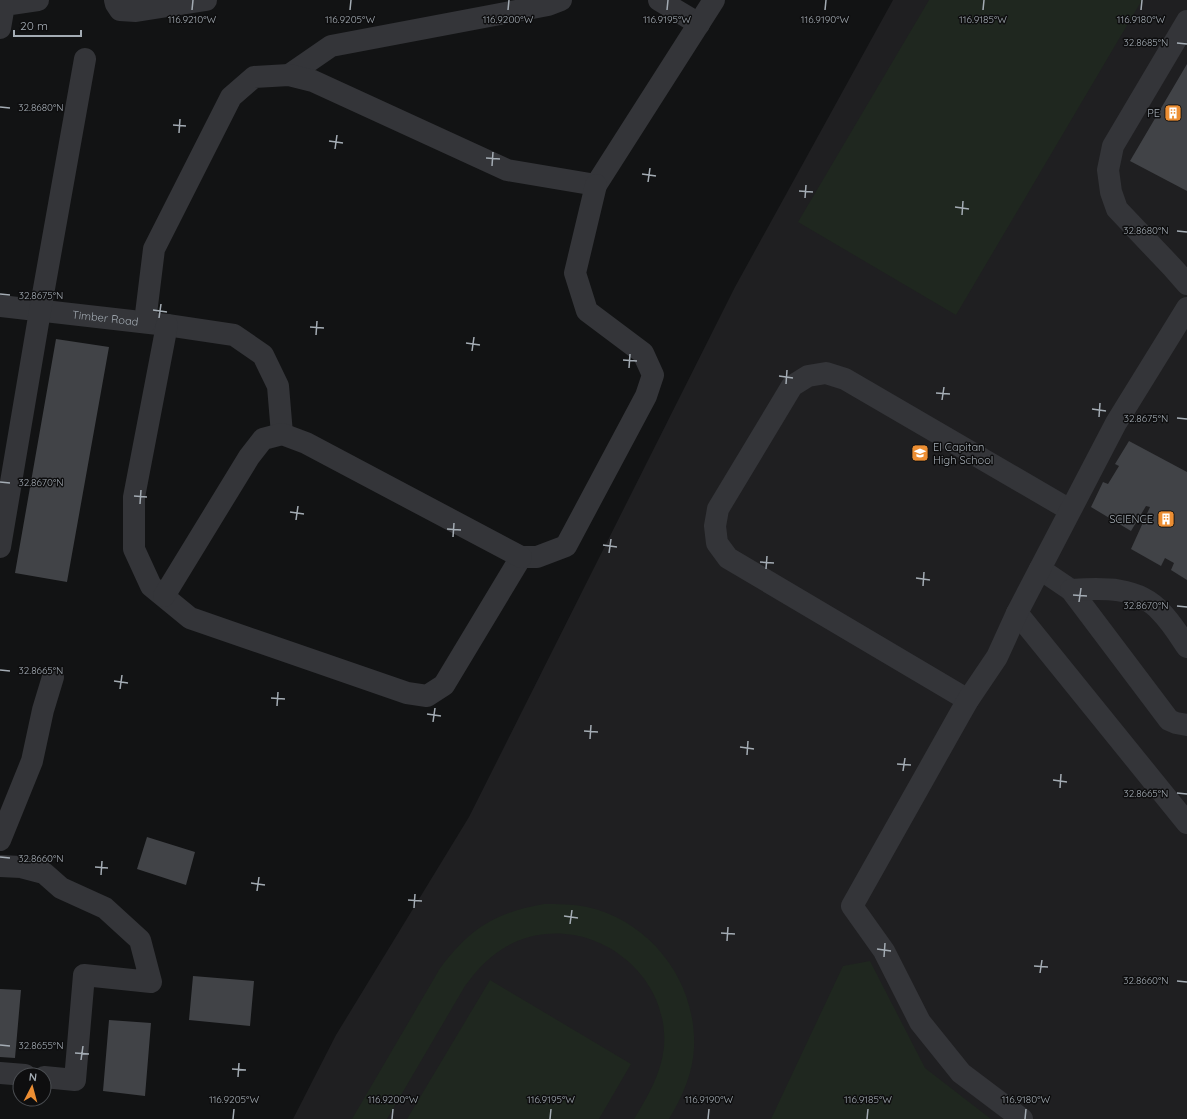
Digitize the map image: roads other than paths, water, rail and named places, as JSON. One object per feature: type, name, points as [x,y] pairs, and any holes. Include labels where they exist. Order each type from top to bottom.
[{"type":"street","points":[[0,28],[4,5],[38,0]]},
{"type":"street","points":[[115,0],[120,10],[136,11],[206,0]]},
{"type":"street","points":[[289,75],[331,46],[548,5],[561,0]]},
{"type":"street","points":[[659,0],[699,24]]},
{"type":"street","points":[[164,596],[249,457],[263,439],[282,434],[306,443],[521,557],[537,558],[566,546],[646,396],[653,375],[643,353],[587,311],[575,273],[596,185],[714,0]]},
{"type":"street","points":[[1187,21],[1113,146],[1108,170],[1111,192],[1117,209],[1174,268],[1187,284]]},
{"type":"street","points":[[0,547],[85,59]]},
{"type":"street","points":[[145,322],[154,249],[231,97],[254,77],[289,75],[313,81],[507,170],[596,185]]},
{"type":"street","name":"Timber Road","points":[[0,306],[145,322],[234,335],[263,355],[278,386],[282,434]]},
{"type":"street","points":[[1022,1119],[961,1073],[920,1022],[884,951],[852,906],[968,700],[997,657],[1017,613],[1116,423],[1187,308]]},
{"type":"street","points":[[166,325],[134,497],[134,549],[151,586],[190,618],[407,693],[427,696],[444,685],[521,557]]},
{"type":"street","points":[[968,700],[728,558],[718,543],[715,526],[718,509],[792,386],[808,376],[826,373],[846,380],[1070,510]]},
{"type":"street","points":[[1040,569],[1071,590],[1169,720],[1176,723],[1187,724]]},
{"type":"street","points":[[1071,590],[1116,590],[1125,591],[1140,597],[1160,611],[1187,647]]},
{"type":"street","points":[[1017,613],[1187,823]]},
{"type":"street","points":[[0,840],[32,761],[43,710],[53,677]]},
{"type":"street","points":[[0,866],[21,867],[44,872],[61,888],[104,908],[140,940],[151,982],[84,975],[75,1080],[52,1078]]},
{"type":"street","points":[[0,1073],[12,1074]]},
{"type":"place","name":"PE","points":[[1173,113]]},
{"type":"place","name":"El Capitan High School","points":[[920,453]]},
{"type":"place","name":"SCIENCE","points":[[1166,519]]}]
